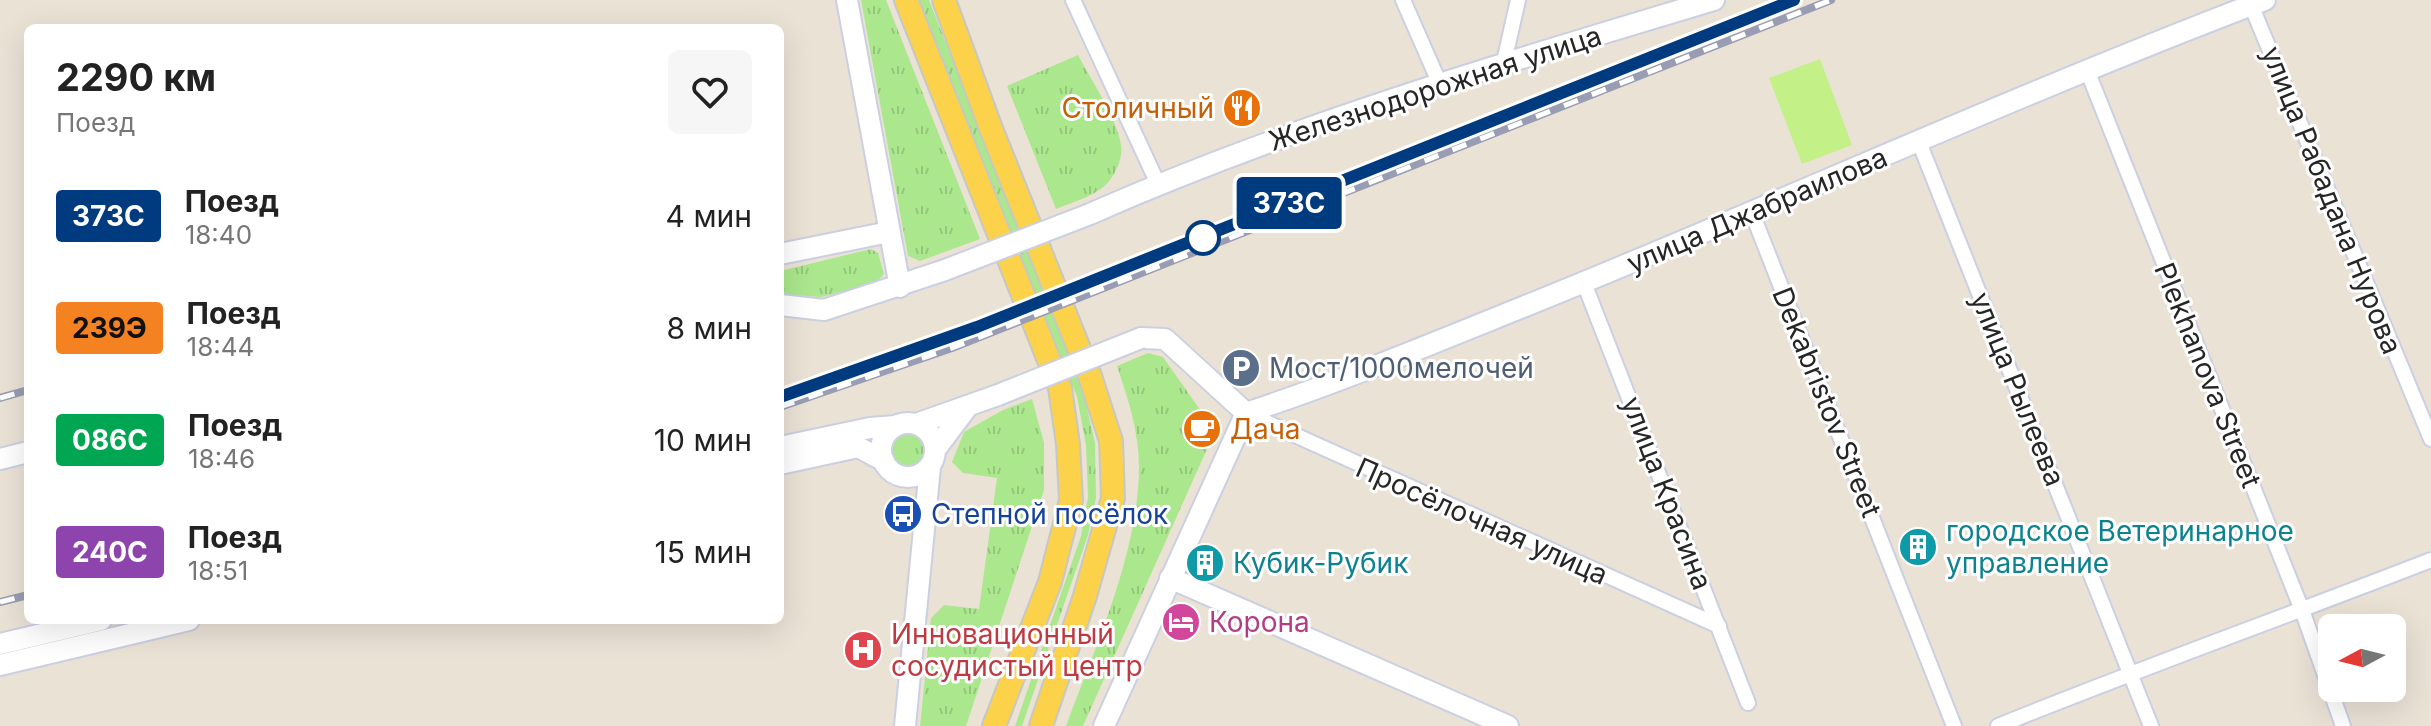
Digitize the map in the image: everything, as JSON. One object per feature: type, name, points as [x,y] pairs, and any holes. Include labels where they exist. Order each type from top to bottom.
[{"type":"main road","points":[[847,0],[900,287]]},
{"type":"main road","points":[[906,0],[1060,388],[1068,444],[1071,500],[1050,582],[994,726]]},
{"type":"main road","points":[[944,0],[990,126],[1090,376],[1111,441],[1113,498],[1085,596],[1041,726]]},
{"type":"main road","name":"Железнодорожная улица","points":[[784,305],[824,310],[900,287],[1090,214],[1158,184],[1439,82],[1714,0]]},
{"type":"main road","name":"улица Джабраилова","points":[[1246,413],[1318,390],[1584,283],[2087,70],[2258,3]]},
{"type":"main road","points":[[784,253],[889,232]]},
{"type":"main road","points":[[884,461],[882,445],[889,431],[998,395],[1141,338],[1165,339],[1246,413],[1104,726]]},
{"type":"main road","points":[[784,463],[858,447],[884,461],[896,474],[906,477],[923,473],[968,406]]},
{"type":"main road","points":[[784,446],[870,428],[906,425],[927,431],[933,440],[905,726]]},
{"type":"main road","points":[[0,446],[24,440]]},
{"type":"main road","points":[[0,459],[24,453]]},
{"type":"main road","points":[[906,477],[918,498],[924,528]]},
{"type":"main road","points":[[1170,578],[1508,726]]},
{"type":"main road","points":[[0,644],[84,624]]},
{"type":"main road","points":[[0,665],[172,624]]},
{"type":"street","points":[[1073,0],[1158,184]]},
{"type":"street","points":[[1403,0],[1439,82]]},
{"type":"street","points":[[1504,62],[1518,0]]},
{"type":"street","name":"улица Рабадана Нурова","points":[[2258,3],[2431,439]]},
{"type":"street","name":"Plekhanova Street","points":[[2087,70],[2302,610],[2343,726]]},
{"type":"street","name":"улица Рылеева","points":[[1919,142],[2151,726]]},
{"type":"street","name":"Dekabristov Street","points":[[1752,213],[1954,726]]},
{"type":"street","name":"улица Красина","points":[[1584,283],[1748,703]]},
{"type":"street","name":"Просёлочная улица","points":[[1246,413],[1719,626]]},
{"type":"street","points":[[1998,726],[2131,672],[2431,560]]},
{"type":"green space","points":[[861,0],[886,0],[980,239],[920,261],[908,256]]},
{"type":"green space","points":[[919,0],[929,0],[1084,396],[1095,443],[1096,498],[1088,535],[1022,726],[1015,726],[1081,536],[1088,497],[1086,445],[1077,397]]},
{"type":"green space","points":[[1078,55],[1115,124],[1121,154],[1115,172],[1105,185],[1085,198],[1056,209],[1007,86]]},
{"type":"green space","points":[[1820,59],[1852,145],[1802,164],[1769,78]]},
{"type":"green space","points":[[871,249],[878,253],[884,274],[876,283],[821,297],[784,294],[784,270]]},
{"type":"green space","points":[[1148,353],[1163,357],[1208,421],[1211,440],[1083,726],[1066,726],[1124,565],[1137,499],[1137,441],[1117,366]]},
{"type":"green space","points":[[1032,399],[1044,443],[1044,490],[966,726],[920,726],[931,618],[944,605],[979,609],[997,478],[963,473],[952,462],[964,432],[1003,410]]},
{"type":"green space","points":[[908,434],[919,439],[924,450],[919,461],[908,466],[897,461],[892,450],[897,439]]},
{"type":"railway","points":[[1419,150],[1795,0]]},
{"type":"railway","points":[[784,406],[952,348],[1831,0]]},
{"type":"railway","points":[[0,398],[24,391]]},
{"type":"railway","points":[[0,602],[24,596]]},
{"type":"train","name":"373C","points":[[784,396],[948,339],[1794,0]]},
{"type":"place","name":"Столичный","points":[[1242,108]]},
{"type":"place","name":"Мост/1000мелочей","points":[[1241,368]]},
{"type":"place","name":"Дача","points":[[1202,429]]},
{"type":"place","name":"Степной посёлок","points":[[903,514]]},
{"type":"place","name":"городское Ветеринарное управление","points":[[1918,547]]},
{"type":"place","name":"Кубик-Рубик","points":[[1205,563]]},
{"type":"place","name":"Корона","points":[[1181,622]]},
{"type":"place","name":"Инновационный сосудистый центр","points":[[863,650]]}]
